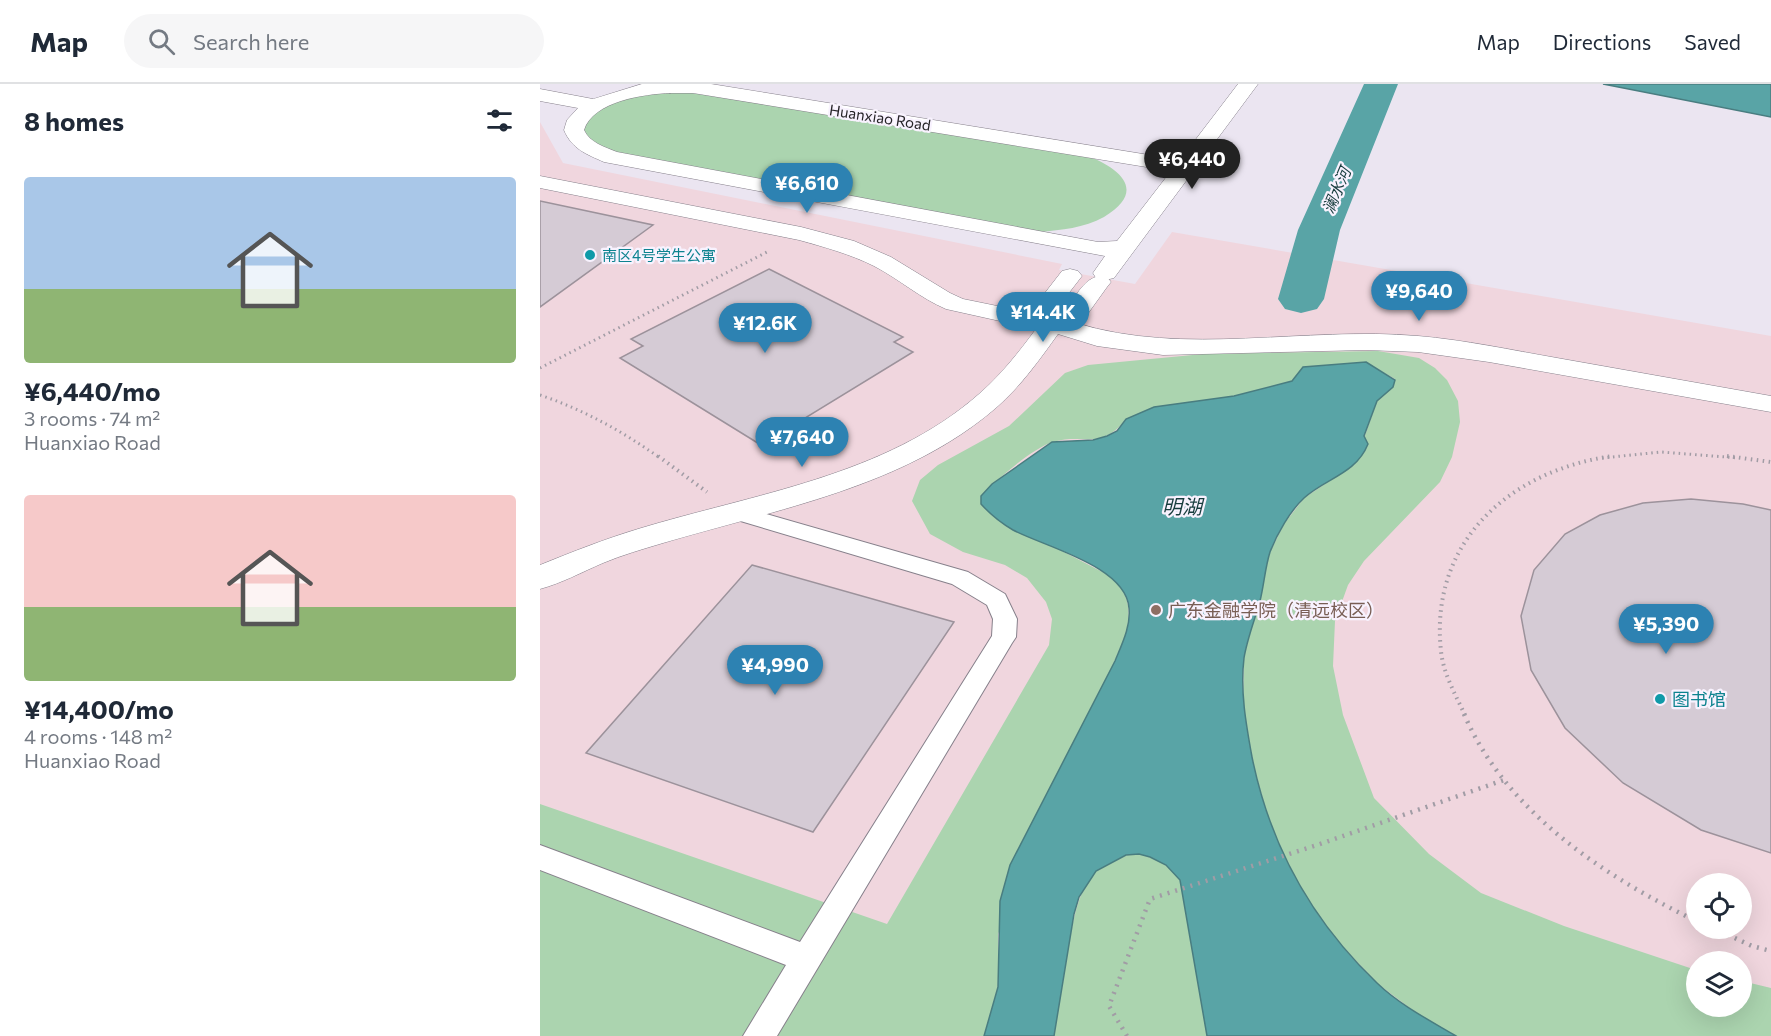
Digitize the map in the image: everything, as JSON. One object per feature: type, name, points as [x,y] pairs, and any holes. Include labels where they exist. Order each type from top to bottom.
[{"type":"street","points":[[540,578],[642,538],[804,492],[855,474],[893,459],[954,427],[1001,389],[1053,324],[1075,314],[1122,248],[1225,84]]},
{"type":"street","points":[[1053,324],[1046,307],[1073,272],[1094,256],[1248,84]]},
{"type":"street","name":"Huanxiao Road","points":[[540,107],[586,110],[641,90],[693,87],[1176,165]]},
{"type":"street","name":"Huanxiao Road","points":[[540,95],[586,110]]},
{"type":"street","points":[[586,110],[570,126],[570,138],[582,147],[606,155],[1098,249],[1122,248]]},
{"type":"street","points":[[540,182],[801,234],[863,252],[955,304],[1053,324],[1097,338],[1162,347],[1366,342],[1418,344],[1489,354],[1771,404]]},
{"type":"street","points":[[735,512],[960,578],[997,600],[1005,619],[1004,638],[759,1036]]},
{"type":"street","points":[[540,857],[805,958]]},
{"type":"path","points":[[540,368],[801,234]]},
{"type":"path","points":[[540,395],[593,415],[636,440],[735,512]]},
{"type":"path","points":[[1686,916],[1653,901],[1569,844],[1504,780],[1462,715],[1441,652],[1440,597],[1457,549],[1488,510],[1531,481],[1584,462],[1644,452],[1711,453],[1771,462]]},
{"type":"path","points":[[1126,1036],[1109,1006],[1150,899],[1317,845],[1504,780]]},
{"type":"path","points":[[1737,939],[1771,951]]},
{"type":"shaded area","name":"广东金融学院（清远校区）","points":[[540,122],[563,163],[1062,264],[1059,270],[1135,284],[1172,232],[1771,336],[1771,1036],[540,1036]]},
{"type":"green space","points":[[673,90],[1085,155],[1108,166],[1124,180],[1125,198],[1104,217],[1089,224],[1040,232],[605,154],[577,127],[596,110],[608,104]]},
{"type":"green space","points":[[1378,351],[1419,358],[1435,368],[1447,380],[1458,401],[1460,422],[1452,457],[1440,482],[1364,561],[1348,585],[1335,621],[1333,666],[1343,715],[1374,798],[1429,854],[1481,893],[1564,926],[1686,967],[1686,1017],[1752,1017],[1752,983],[1771,988],[1771,1036],[1456,1036],[1419,1015],[1378,984],[1342,946],[1311,906],[1289,869],[1270,825],[1255,771],[1243,710],[1244,657],[1270,552],[1284,524],[1304,498],[1355,464],[1377,401],[1393,387],[1395,379],[1365,362],[1303,367],[1292,381],[1126,419],[1117,429],[1100,438],[1053,442],[1026,457],[981,496],[981,504],[991,514],[1112,577],[1125,596],[1128,615],[1127,632],[998,934],[998,987],[984,1036],[540,1036],[540,804],[887,924],[1049,645],[1052,619],[1046,602],[1027,578],[1005,565],[963,552],[930,534],[912,501],[920,480],[938,465],[1009,426],[1065,373],[1088,365],[1203,354]]},
{"type":"green space","points":[[1139,854],[1162,863],[1180,880],[1207,1036],[1054,1036],[1073,922],[1084,889],[1092,875],[1104,864],[1119,857]]},
{"type":"water","points":[[1603,84],[1771,84],[1771,117]]},
{"type":"water","name":"明湖","points":[[1366,362],[1395,380],[1393,387],[1377,401],[1364,436],[1368,444],[1363,454],[1348,469],[1313,491],[1299,503],[1280,530],[1273,545],[1244,658],[1243,695],[1246,720],[1252,757],[1270,821],[1296,880],[1313,907],[1353,959],[1377,983],[1405,1005],[1456,1036],[1207,1036],[1180,880],[1166,865],[1139,854],[1126,855],[1096,871],[1079,897],[1074,914],[1054,1036],[984,1036],[998,987],[1000,901],[1010,865],[1115,661],[1129,621],[1129,608],[1124,593],[1114,580],[1082,560],[1009,527],[981,504],[981,496],[992,484],[1052,442],[1093,440],[1107,436],[1117,431],[1126,419],[1154,407],[1234,396],[1292,381],[1303,367]]},
{"type":"building","name":"南区4号学生公寓","points":[[540,201],[653,225],[540,307]]},
{"type":"building","points":[[769,269],[903,337],[894,342],[913,352],[761,445],[620,358],[643,346],[631,339]]},
{"type":"building","name":"图书馆","points":[[1691,499],[1743,504],[1771,510],[1771,853],[1701,830],[1623,783],[1565,728],[1531,670],[1521,616],[1534,570],[1565,534],[1600,515],[1643,503]]},
{"type":"building","points":[[752,565],[954,622],[813,832],[586,753]]},
{"type":"waterway","name":"澜水河","points":[[1301,299],[1319,230],[1381,84]]},
{"type":"place","name":"南区4号学生公寓","points":[[590,255]]},
{"type":"place","name":"广东金融学院（清远校区）","points":[[1156,610]]},
{"type":"place","name":"图书馆","points":[[1660,699]]}]
